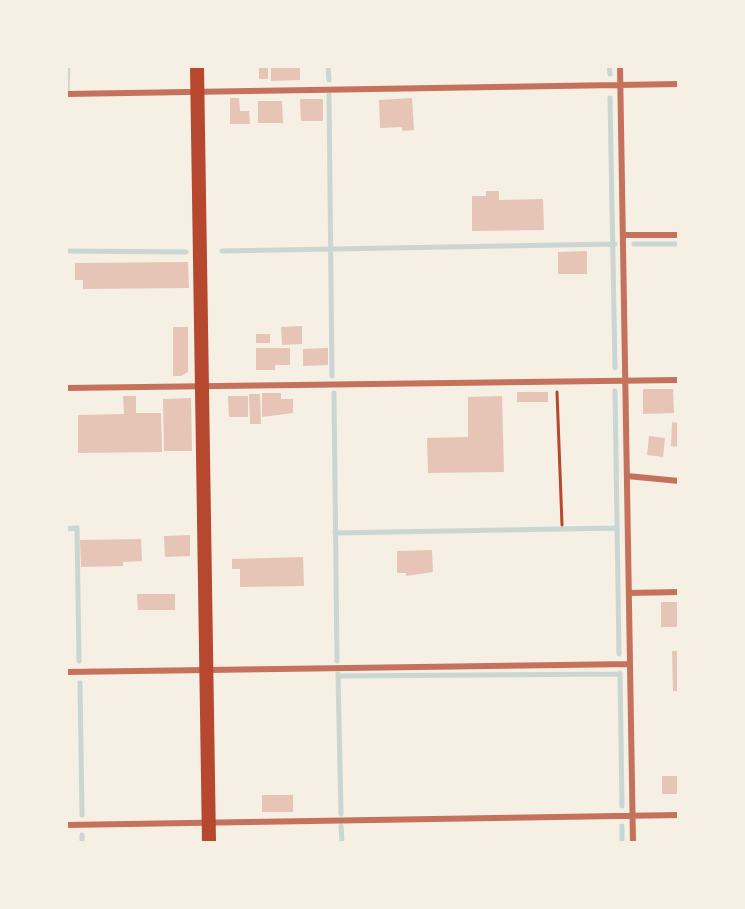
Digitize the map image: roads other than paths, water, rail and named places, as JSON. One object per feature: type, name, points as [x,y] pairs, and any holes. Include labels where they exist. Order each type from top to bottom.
[{"type":"main road","points":[[197,66],[209,843]]},
{"type":"street","points":[[620,66],[633,843]]},
{"type":"street","points":[[66,94],[679,84]]},
{"type":"street","points":[[623,235],[679,234]]},
{"type":"street","points":[[66,388],[679,380]]},
{"type":"street","points":[[627,476],[679,481]]},
{"type":"street","points":[[629,593],[679,592]]},
{"type":"street","points":[[66,672],[630,664]]},
{"type":"street","points":[[66,825],[679,815]]},
{"type":"waterway","points":[[67,90],[68,66]]},
{"type":"waterway","points":[[328,66],[329,80]]},
{"type":"waterway","points":[[609,66],[610,74]]},
{"type":"waterway","points":[[329,95],[332,376]]},
{"type":"waterway","points":[[610,98],[615,368]]},
{"type":"waterway","points":[[222,251],[615,244]]},
{"type":"waterway","points":[[634,244],[679,244]]},
{"type":"waterway","points":[[66,251],[186,252]]},
{"type":"waterway","points":[[615,391],[619,654]]},
{"type":"waterway","points":[[334,393],[337,661]]},
{"type":"waterway","points":[[66,529],[77,528],[79,661]]},
{"type":"waterway","points":[[335,533],[617,528]]},
{"type":"waterway","points":[[620,673],[622,806]]},
{"type":"waterway","points":[[338,674],[341,814]]},
{"type":"waterway","points":[[338,676],[620,674]]},
{"type":"waterway","points":[[80,683],[82,815]]},
{"type":"waterway","points":[[341,826],[342,843]]},
{"type":"waterway","points":[[622,826],[622,843]]},
{"type":"waterway","points":[[82,835],[82,843]]}]
